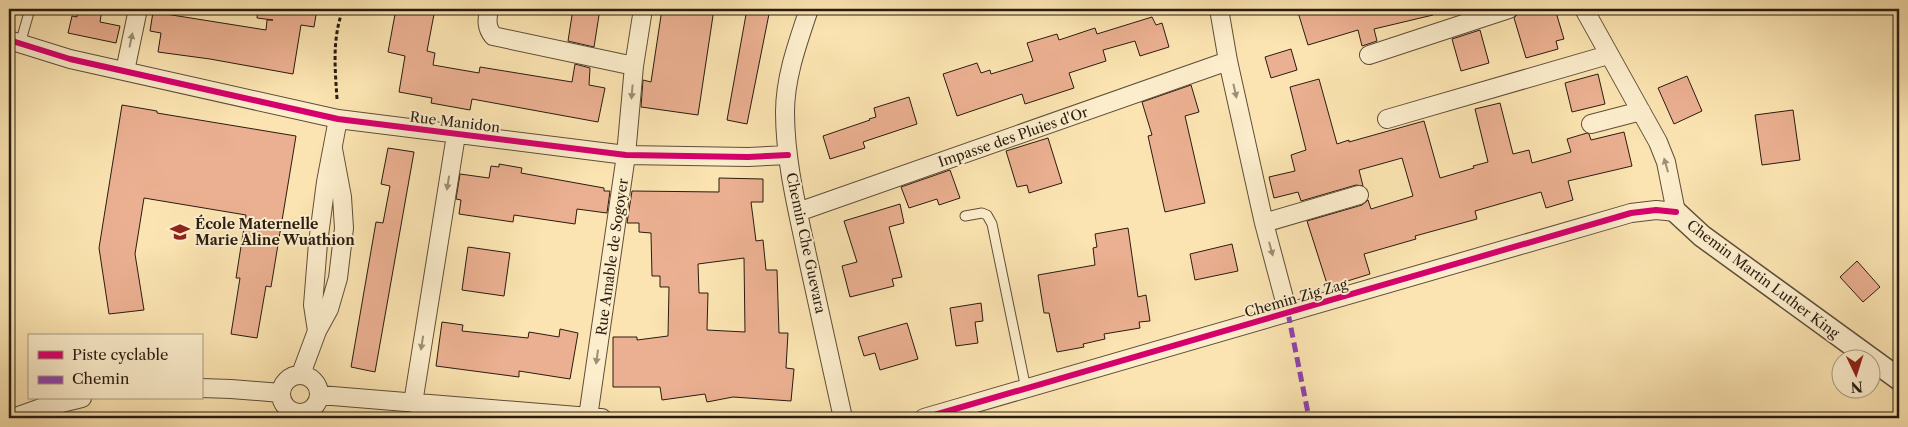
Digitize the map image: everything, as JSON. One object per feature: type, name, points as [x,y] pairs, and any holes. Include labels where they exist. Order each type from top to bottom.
[{"type":"street","points":[[125,71],[138,9]]},
{"type":"street","points":[[489,9],[488,30],[493,36],[634,66]]},
{"type":"street","name":"Rue Amable de Sogoyer","points":[[595,418],[626,155],[634,66],[644,9]]},
{"type":"street","name":"Chemin Che Guevara","points":[[809,9],[798,41],[789,78],[785,111],[788,155],[798,212],[843,418]]},
{"type":"street","name":"Chemin Zig Zag","points":[[1219,9],[1228,61],[1264,223],[1288,313]]},
{"type":"street","points":[[1369,55],[1509,9]]},
{"type":"street","points":[[1584,9],[1641,111],[1666,162],[1676,212]]},
{"type":"street","name":"Rue Manidon","points":[[14,42],[70,59],[338,119],[626,155],[748,157],[788,155]]},
{"type":"street","points":[[1386,119],[1608,55]]},
{"type":"street","name":"Impasse des Pluies d'Or","points":[[798,212],[1228,61]]},
{"type":"street","points":[[1591,124],[1641,111]]},
{"type":"street","points":[[317,331],[313,305],[318,243],[326,182],[334,149],[338,119]]},
{"type":"street","points":[[413,403],[456,135]]},
{"type":"street","points":[[301,374],[317,331],[329,309],[338,278],[344,228],[342,197],[334,149]]},
{"type":"street","points":[[1264,223],[1359,195]]},
{"type":"street","name":"Chemin Zig Zag","points":[[924,418],[1631,213],[1656,210],[1676,212]]},
{"type":"street","name":"Chemin Martin Luther King","points":[[1676,212],[1702,236],[1899,379]]},
{"type":"street","points":[[301,374],[309,376],[315,381],[320,395],[318,402],[313,408],[306,412],[290,415],[282,400],[282,385],[287,379],[301,374]]},
{"type":"street","points":[[202,388],[281,393]]},
{"type":"street","points":[[320,395],[595,418]]},
{"type":"street","points":[[13,418],[41,408],[74,400]]},
{"type":"lane","points":[[14,42],[30,9]]},
{"type":"lane","points":[[965,216],[982,213],[987,215],[992,224],[1026,388]]},
{"type":"path","points":[[338,119],[334,43],[337,25],[343,9]]},
{"type":"building","points":[[78,9],[102,9],[100,22],[120,26],[116,43],[68,33],[72,16],[77,17]]},
{"type":"building","points":[[258,9],[317,9],[314,27],[301,25],[293,74],[158,52],[161,33],[150,31],[153,12],[266,30],[267,20],[273,20],[257,18]]},
{"type":"building","points":[[396,9],[435,9],[427,51],[435,53],[433,65],[479,73],[480,67],[572,82],[575,64],[590,68],[589,85],[605,88],[598,122],[472,99],[470,110],[431,103],[432,98],[399,92],[405,56],[388,52]]},
{"type":"building","points":[[573,9],[600,9],[594,47],[568,41]]},
{"type":"building","points":[[662,9],[714,9],[698,115],[641,107],[643,80],[651,82]]},
{"type":"building","points":[[747,9],[770,9],[747,124],[727,120]]},
{"type":"building","points":[[1297,9],[1432,9],[1433,15],[1374,29],[1377,41],[1362,46],[1358,30],[1308,45]]},
{"type":"building","points":[[1536,9],[1555,9],[1564,39],[1556,41],[1558,49],[1526,58],[1514,18],[1518,14]]},
{"type":"building","points":[[1152,17],[1156,25],[1162,23],[1169,47],[1140,56],[1135,41],[1103,50],[1106,61],[1069,73],[1074,88],[1025,104],[1022,94],[957,116],[943,74],[977,63],[981,73],[990,70],[991,74],[1033,61],[1027,43],[1057,34],[1059,40],[1095,28],[1097,34]]},
{"type":"building","points":[[1480,30],[1489,63],[1461,71],[1452,39]]},
{"type":"building","points":[[1291,49],[1297,70],[1271,78],[1265,57]]},
{"type":"building","points":[[1598,74],[1605,104],[1572,112],[1565,83]]},
{"type":"building","points":[[1687,76],[1702,111],[1674,124],[1658,88]]},
{"type":"building","points":[[1319,79],[1337,144],[1424,121],[1440,178],[1488,162],[1475,109],[1500,103],[1513,154],[1529,150],[1532,163],[1571,152],[1567,139],[1587,133],[1591,140],[1624,132],[1632,166],[1568,181],[1573,200],[1546,208],[1541,192],[1475,211],[1477,219],[1415,236],[1416,239],[1364,254],[1370,274],[1328,287],[1307,221],[1362,205],[1368,200],[1371,209],[1413,196],[1402,158],[1359,170],[1363,186],[1356,185],[1301,201],[1298,192],[1274,198],[1269,177],[1295,171],[1291,155],[1306,150],[1290,87]]},
{"type":"building","points":[[1191,85],[1199,112],[1185,116],[1205,203],[1165,212],[1148,136],[1152,135],[1142,102]]},
{"type":"building","points":[[909,97],[917,124],[863,142],[865,148],[830,159],[823,136],[870,120],[876,117],[874,108]]},
{"type":"building","points":[[122,105],[157,111],[157,113],[296,136],[271,287],[266,286],[257,338],[231,334],[240,278],[236,278],[246,215],[144,198],[135,254],[144,310],[109,314],[99,248]]},
{"type":"building","points":[[1793,110],[1800,160],[1762,165],[1755,115]]},
{"type":"building","points":[[1048,138],[1062,183],[1029,193],[1027,185],[1017,187],[1006,151]]},
{"type":"building","points":[[388,148],[414,152],[375,372],[351,367],[376,222],[383,223],[390,186],[381,184]]},
{"type":"building","points":[[499,164],[522,168],[521,173],[604,188],[604,191],[610,191],[607,213],[577,209],[575,224],[514,215],[513,222],[459,214],[461,200],[456,199],[460,174],[489,178],[491,166],[499,167]]},
{"type":"building","points":[[950,170],[960,198],[939,205],[937,199],[909,208],[901,187]]},
{"type":"building","points":[[719,178],[763,179],[763,202],[751,202],[756,241],[763,240],[766,270],[777,270],[779,333],[788,333],[786,368],[794,369],[791,401],[733,397],[707,402],[705,394],[662,400],[660,387],[613,387],[613,337],[637,337],[637,340],[668,336],[669,287],[660,287],[660,276],[652,276],[651,233],[639,232],[639,223],[627,223],[632,191],[719,192]],"holes":[[[744,258],[745,332],[707,330],[708,293],[699,293],[698,264]]]},
{"type":"building","points":[[900,204],[904,223],[889,227],[902,277],[892,279],[894,286],[850,297],[842,266],[857,262],[844,221]]},
{"type":"building","points":[[1128,228],[1138,297],[1146,295],[1150,321],[1139,322],[1140,328],[1104,334],[1105,339],[1083,344],[1084,347],[1057,352],[1049,313],[1044,313],[1038,275],[1095,265],[1093,248],[1097,247],[1095,234]]},
{"type":"building","points":[[1232,244],[1238,271],[1195,280],[1190,254]]},
{"type":"building","points":[[468,247],[510,253],[504,296],[462,290]]},
{"type":"building","points":[[1857,261],[1880,287],[1863,302],[1840,277]]},
{"type":"building","points":[[981,303],[983,321],[975,322],[978,343],[956,346],[950,308]]},
{"type":"building","points":[[442,322],[463,325],[462,331],[528,338],[529,332],[559,337],[560,329],[578,333],[570,379],[519,371],[519,377],[436,366]]},
{"type":"building","points":[[907,323],[918,359],[880,370],[875,353],[864,356],[858,337]]},
{"type":"marked path","points":[[1288,313],[1309,418]]},
{"type":"cycle path","points":[[9,40],[70,59],[338,119],[626,155],[748,157],[788,155]]},
{"type":"cycle path","points":[[924,418],[1631,213],[1656,210],[1676,212]]},
{"type":"place","name":"École Maternelle Marie Aline Wuathion","points":[[180,232]]}]
